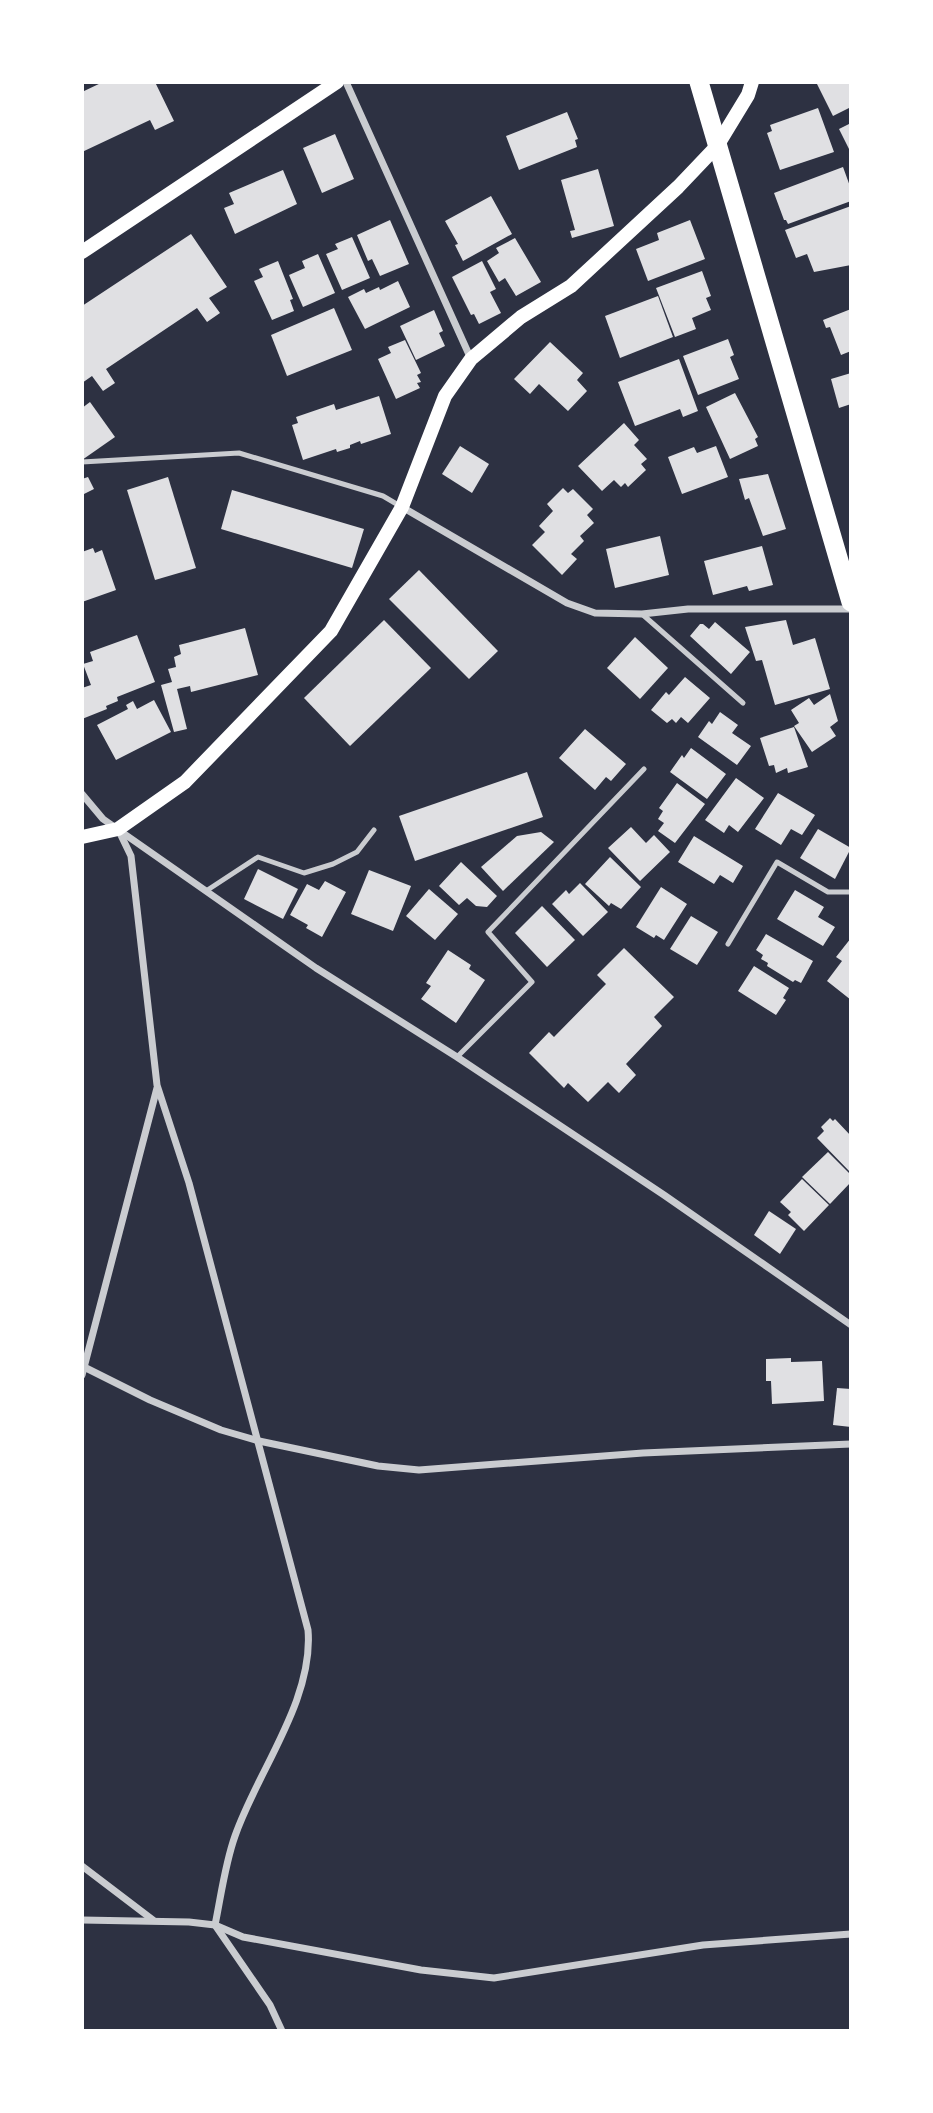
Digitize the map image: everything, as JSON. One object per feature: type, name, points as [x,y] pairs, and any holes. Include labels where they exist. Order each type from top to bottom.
[{"type":"highway","points":[[699,82],[851,602]]},
{"type":"main road","points":[[82,252],[337,82]]},
{"type":"main road","points":[[82,837],[118,829],[185,782],[331,631],[402,507],[446,396],[471,359],[521,317],[571,286],[678,187],[718,146],[748,95],[752,82]]},
{"type":"street","points":[[346,82],[471,359]]},
{"type":"street","points":[[402,507],[567,603],[595,613],[642,614],[688,608],[851,609]]},
{"type":"street","points":[[82,794],[103,819],[316,968],[457,1057],[664,1195],[851,1325]]},
{"type":"street","points":[[118,829],[131,856],[157,1085],[189,1183],[308,1630],[310,1649],[300,1689],[235,1836],[215,1925],[270,2005],[282,2031]]},
{"type":"street","points":[[157,1085],[83,1370],[221,1430],[258,1441],[378,1466],[419,1470],[643,1453],[851,1444]]},
{"type":"street","points":[[82,1866],[153,1920]]},
{"type":"street","points":[[82,1920],[153,1920],[215,1925],[243,1937],[421,1970],[494,1979],[703,1945],[851,1934]]},
{"type":"lane","points":[[82,462],[239,453],[383,496],[402,507]]},
{"type":"lane","points":[[642,614],[743,703]]},
{"type":"lane","points":[[457,1057],[532,982],[488,932],[644,769]]},
{"type":"lane","points":[[206,891],[258,857],[303,873],[334,864],[357,852],[374,830]]},
{"type":"lane","points":[[728,944],[777,862],[828,892],[851,892]]},
{"type":"building","points":[[103,82],[155,82],[174,121],[155,130],[150,120],[82,152],[82,92]]},
{"type":"building","points":[[816,82],[851,82],[851,107],[833,116]]},
{"type":"building","points":[[818,108],[834,152],[780,170],[767,133],[772,131],[770,125]]},
{"type":"building","points":[[567,112],[578,139],[575,140],[577,147],[519,170],[506,136]]},
{"type":"building","points":[[851,123],[851,153],[839,129]]},
{"type":"building","points":[[335,134],[354,179],[322,193],[303,148]]},
{"type":"building","points":[[843,167],[851,189],[851,201],[788,224],[784,220],[774,193]]},
{"type":"building","points":[[598,169],[614,226],[572,238],[570,231],[575,230],[561,180]]},
{"type":"building","points":[[283,170],[297,204],[235,234],[224,208],[234,204],[229,193]]},
{"type":"building","points":[[491,196],[512,234],[463,261],[455,245],[458,244],[445,221]]},
{"type":"building","points":[[851,206],[851,265],[814,272],[807,254],[796,258],[785,230]]},
{"type":"building","points":[[390,220],[409,264],[380,276],[372,259],[368,261],[357,235]]},
{"type":"building","points":[[690,220],[705,259],[648,281],[636,249],[659,240],[657,233]]},
{"type":"building","points":[[191,234],[227,287],[209,298],[220,313],[207,322],[197,308],[106,369],[115,383],[103,391],[92,376],[82,383],[82,306]]},
{"type":"building","points":[[352,237],[370,278],[342,290],[326,254],[338,249],[335,244]]},
{"type":"building","points":[[515,238],[541,282],[516,296],[505,278],[499,282],[487,261],[499,253],[496,248]]},
{"type":"building","points":[[318,254],[335,293],[303,307],[289,275],[305,268],[302,261]]},
{"type":"building","points":[[278,261],[293,299],[290,300],[294,311],[272,320],[254,281],[263,277],[259,269]]},
{"type":"building","points":[[482,261],[496,289],[490,292],[501,313],[479,324],[474,314],[471,315],[452,277]]},
{"type":"building","points":[[702,271],[711,296],[706,298],[711,310],[692,318],[696,329],[675,337],[656,288]]},
{"type":"building","points":[[398,281],[410,307],[365,329],[348,297],[364,289],[366,293],[379,287],[380,290]]},
{"type":"building","points":[[658,296],[673,337],[620,358],[605,316]]},
{"type":"building","points":[[334,308],[352,350],[287,376],[271,335]]},
{"type":"building","points":[[851,309],[851,351],[841,355],[830,327],[826,328],[823,320]]},
{"type":"building","points":[[434,310],[443,331],[439,333],[445,346],[416,360],[400,326]]},
{"type":"building","points":[[728,339],[734,355],[730,357],[739,379],[698,395],[683,356]]},
{"type":"building","points":[[405,340],[421,373],[417,375],[421,382],[417,383],[420,388],[396,399],[378,359],[391,353],[388,347]]},
{"type":"building","points":[[550,342],[583,373],[577,380],[587,391],[568,411],[539,384],[530,394],[514,379]]},
{"type":"building","points":[[679,359],[698,411],[683,417],[680,409],[635,426],[618,382]]},
{"type":"building","points":[[851,373],[851,404],[839,408],[831,379]]},
{"type":"building","points":[[735,393],[758,437],[755,439],[758,446],[730,459],[706,407]]},
{"type":"building","points":[[379,396],[391,434],[303,460],[292,425],[298,423],[296,417],[334,404],[336,410]]},
{"type":"building","points":[[90,402],[115,437],[82,460],[82,408]]},
{"type":"building","points":[[624,423],[639,440],[634,445],[647,459],[641,464],[646,470],[628,487],[625,483],[621,487],[614,480],[602,491],[578,466]]},
{"type":"building","points":[[460,446],[489,464],[472,493],[442,474]]},
{"type":"building","points":[[716,446],[728,477],[682,494],[668,457],[694,447],[697,453]]},
{"type":"building","points":[[768,474],[786,529],[763,536],[749,498],[745,500],[739,479]]},
{"type":"building","points":[[88,477],[94,489],[82,495],[82,479]]},
{"type":"building","points":[[168,477],[196,568],[155,580],[127,490]]},
{"type":"building","points":[[563,488],[568,493],[573,489],[593,509],[587,515],[594,523],[580,536],[584,541],[571,554],[577,559],[562,575],[532,545],[545,532],[539,526],[553,511],[547,504]]},
{"type":"building","points":[[232,490],[364,529],[352,568],[221,529]]},
{"type":"building","points":[[660,536],[669,575],[615,588],[606,549]]},
{"type":"building","points":[[762,546],[773,585],[749,591],[747,586],[713,595],[704,561]]},
{"type":"building","points":[[93,548],[95,553],[102,550],[116,590],[82,602],[82,552]]},
{"type":"building","points":[[419,570],[498,651],[469,679],[389,599]]},
{"type":"building","points":[[384,620],[431,668],[350,746],[304,698]]},
{"type":"building","points":[[786,620],[793,645],[815,638],[830,689],[775,705],[762,660],[756,661],[745,627]]},
{"type":"building","points":[[715,622],[750,652],[731,674],[690,636],[700,624],[709,629]]},
{"type":"building","points":[[245,628],[258,675],[191,692],[190,686],[177,689],[187,729],[174,732],[161,685],[172,682],[168,669],[176,667],[174,657],[181,654],[179,645]]},
{"type":"building","points":[[137,635],[155,682],[117,697],[118,701],[106,706],[107,709],[82,719],[82,688],[91,685],[83,664],[93,661],[90,652]]},
{"type":"building","points":[[635,637],[668,668],[640,699],[607,668]]},
{"type":"building","points":[[685,677],[710,698],[688,723],[681,717],[676,723],[672,719],[667,723],[651,710],[666,692],[669,695]]},
{"type":"building","points":[[830,694],[838,721],[830,727],[836,736],[812,752],[794,726],[799,723],[791,710],[809,698],[814,705]]},
{"type":"building","points":[[154,700],[171,732],[116,760],[97,725],[128,709],[126,705],[133,701],[137,709]]},
{"type":"building","points":[[720,712],[738,725],[732,733],[751,746],[737,765],[698,737],[709,721],[712,724]]},
{"type":"building","points":[[794,727],[808,767],[788,773],[787,768],[776,773],[774,765],[769,766],[760,738]]},
{"type":"building","points":[[585,729],[626,764],[611,781],[606,777],[595,790],[559,758]]},
{"type":"building","points":[[691,748],[726,774],[707,799],[670,772],[682,755],[684,758]]},
{"type":"building","points":[[527,772],[543,817],[415,861],[399,816]]},
{"type":"building","points":[[736,778],[764,798],[738,832],[729,825],[724,833],[705,820]]},
{"type":"building","points":[[677,783],[705,804],[675,843],[658,831],[664,823],[658,819],[663,811],[659,808]]},
{"type":"building","points":[[778,793],[815,815],[802,835],[791,829],[781,845],[755,829]]},
{"type":"building","points":[[631,827],[646,843],[654,835],[670,852],[640,881],[608,848]]},
{"type":"building","points":[[818,829],[851,848],[835,879],[800,858]]},
{"type":"building","points":[[541,832],[554,842],[503,891],[481,867],[517,836]]},
{"type":"building","points":[[694,836],[743,866],[733,883],[720,875],[714,884],[678,862]]},
{"type":"building","points":[[610,857],[641,887],[621,909],[611,903],[609,906],[585,884]]},
{"type":"building","points":[[461,862],[497,896],[487,907],[476,906],[467,898],[459,905],[439,886]]},
{"type":"building","points":[[258,869],[298,889],[283,919],[244,899]]},
{"type":"building","points":[[369,870],[411,886],[393,931],[351,914]]},
{"type":"building","points":[[325,881],[346,892],[322,937],[290,915],[307,884],[319,890]]},
{"type":"building","points":[[580,883],[608,912],[583,936],[552,904],[566,890],[569,894]]},
{"type":"building","points":[[661,887],[687,904],[664,940],[656,935],[654,938],[636,927]]},
{"type":"building","points":[[429,889],[458,914],[435,940],[406,916]]},
{"type":"building","points":[[795,890],[824,907],[818,917],[835,927],[823,946],[777,919]]},
{"type":"building","points":[[542,906],[575,940],[547,967],[515,933]]},
{"type":"building","points":[[691,916],[718,932],[697,965],[670,949]]},
{"type":"building","points":[[766,934],[813,961],[801,983],[795,980],[793,982],[767,966],[768,963],[761,959],[763,955],[756,950]]},
{"type":"building","points":[[851,938],[851,1000],[827,981],[842,961],[836,957]]},
{"type":"building","points":[[624,948],[674,997],[654,1017],[662,1026],[626,1064],[636,1075],[619,1093],[608,1082],[588,1102],[568,1083],[564,1088],[529,1053],[549,1032],[554,1037],[606,984],[597,975]]},
{"type":"building","points":[[448,950],[471,965],[469,969],[485,980],[456,1023],[421,999],[431,986],[426,983]]},
{"type":"building","points":[[754,966],[789,988],[783,998],[786,1000],[776,1015],[738,991]]},
{"type":"building","points":[[830,1118],[833,1121],[835,1119],[851,1136],[851,1173],[817,1138],[824,1131],[821,1127]]},
{"type":"building","points":[[828,1152],[851,1175],[851,1182],[830,1204],[802,1177]]},
{"type":"building","points":[[802,1179],[829,1205],[804,1231],[788,1215],[791,1212],[780,1202]]},
{"type":"building","points":[[769,1211],[796,1229],[780,1254],[754,1235]]},
{"type":"building","points":[[791,1358],[791,1362],[822,1361],[824,1401],[772,1404],[771,1381],[766,1381],[766,1359]]},
{"type":"building","points":[[837,1388],[851,1389],[851,1427],[833,1425]]}]
